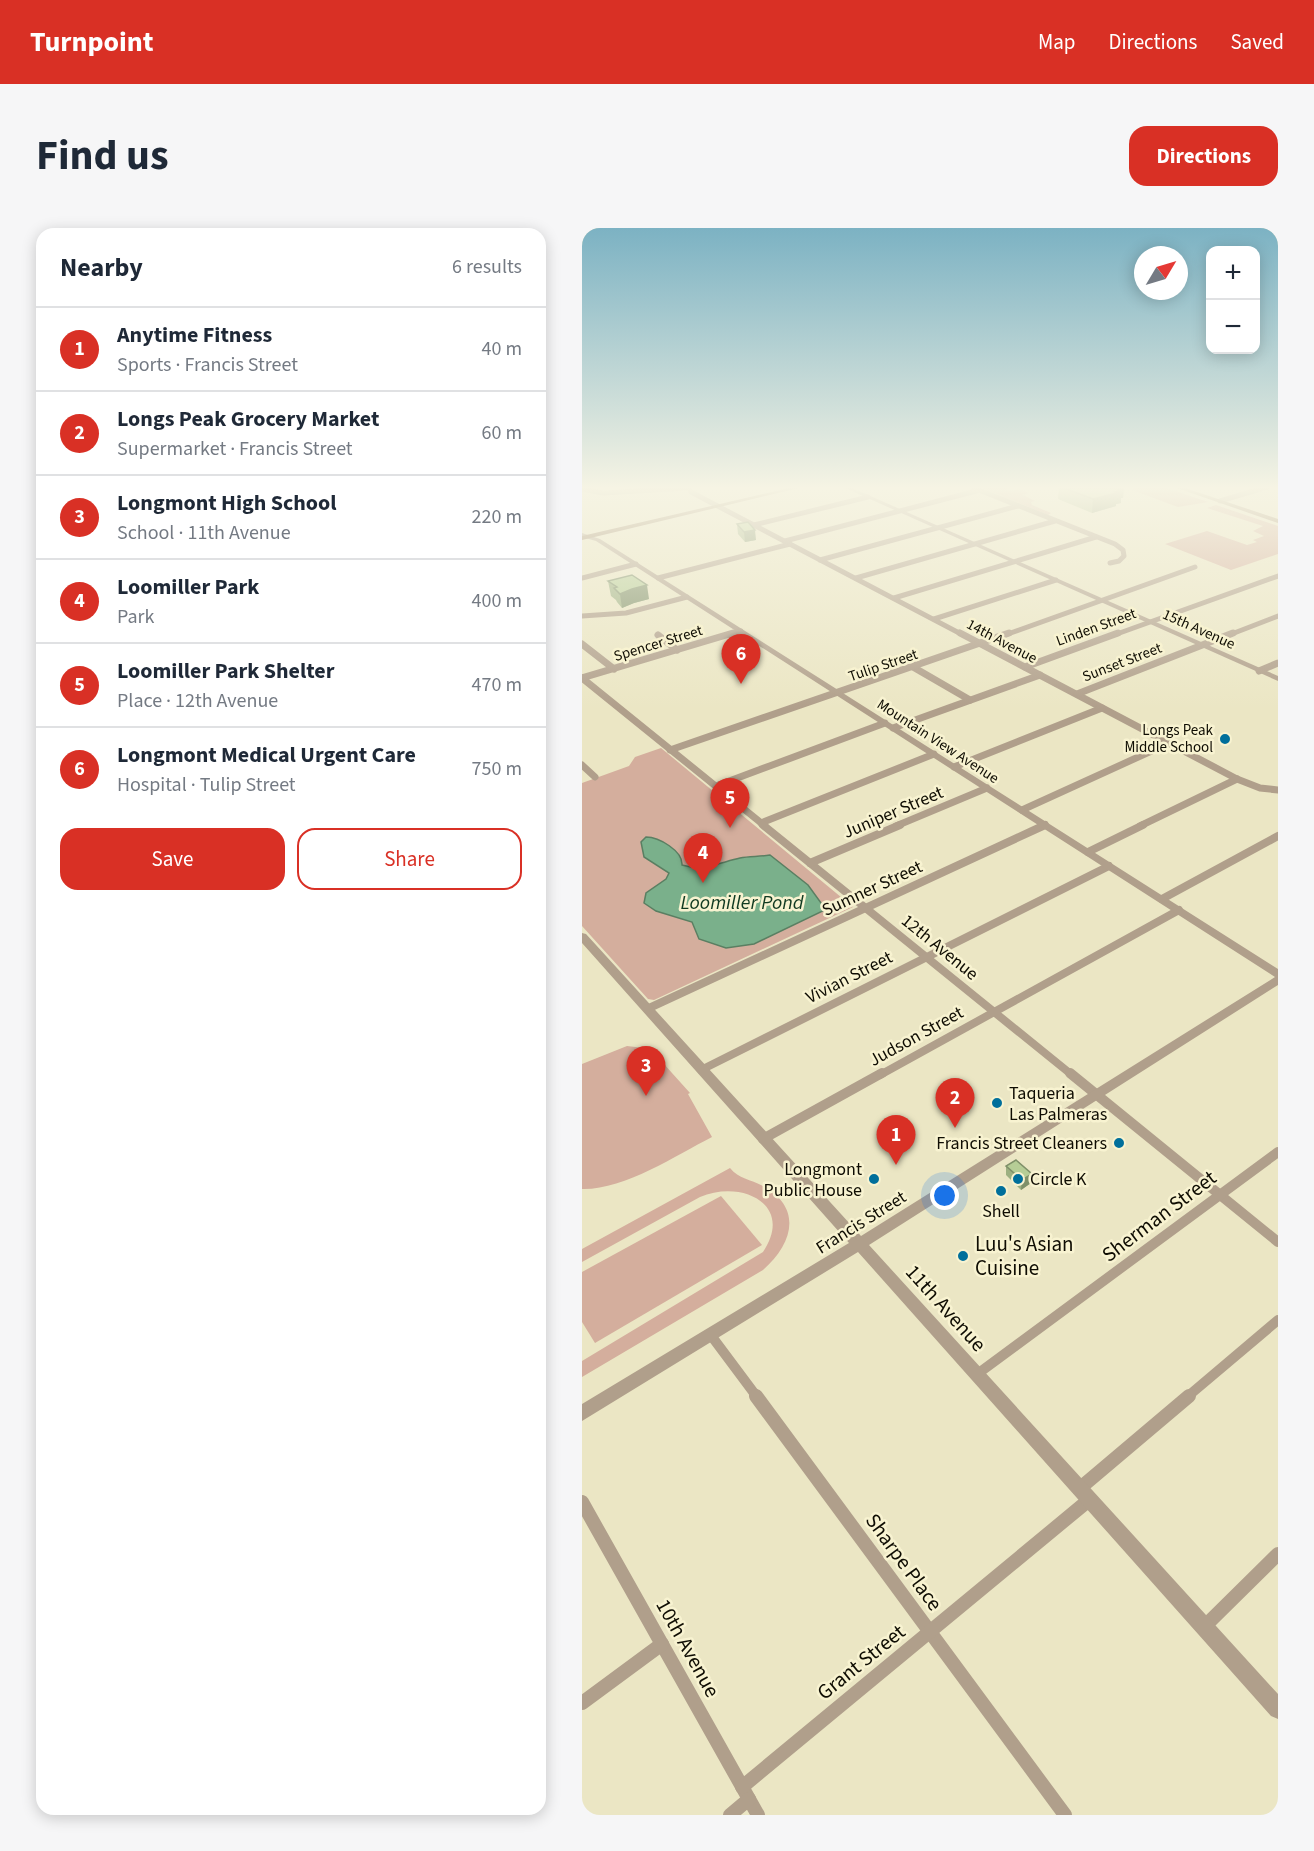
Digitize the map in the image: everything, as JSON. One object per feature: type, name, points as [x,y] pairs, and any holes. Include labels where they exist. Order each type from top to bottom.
[{"type":"street","name":"Mountain View Avenue","points":[[631,561],[1278,974]]},
{"type":"street","points":[[658,578],[720,561]]},
{"type":"street","name":"14th Avenue","points":[[822,561],[1237,779],[1260,788],[1278,790]]},
{"type":"street","points":[[856,578],[915,561]]},
{"type":"street","points":[[894,598],[1018,561]]},
{"type":"street","points":[[1110,563],[1119,561]]},
{"type":"street","name":"15th Avenue","points":[[1015,562],[1278,679]]},
{"type":"street","points":[[582,578],[636,564]]},
{"type":"street","name":"Tulip Street","points":[[670,750],[1195,567]]},
{"type":"street","name":"Linden Street","points":[[1025,667],[1278,576]]},
{"type":"street","points":[[934,619],[1056,580]]},
{"type":"street","points":[[582,616],[626,613],[687,597]]},
{"type":"street","name":"Sunset Street","points":[[1077,694],[1278,616]]},
{"type":"street","name":"Spencer Street","points":[[582,678],[741,631]]},
{"type":"street","points":[[658,635],[677,650]]},
{"type":"street","points":[[582,644],[614,669]]},
{"type":"street","points":[[1259,671],[1278,663]]},
{"type":"street","points":[[913,667],[970,700]]},
{"type":"street","points":[[716,786],[1040,675]]},
{"type":"street","name":"12th Avenue","points":[[582,678],[1278,1242]]},
{"type":"street","name":"Sunset Street","points":[[954,767],[1102,708]]},
{"type":"street","points":[[1022,810],[1169,743]]},
{"type":"street","points":[[761,823],[934,754]]},
{"type":"street","points":[[582,765],[595,777]]},
{"type":"street","points":[[1088,852],[1237,779]]},
{"type":"street","name":"Juniper Street","points":[[810,863],[987,788]]},
{"type":"street","name":"Sumner Street","points":[[647,1009],[1045,825]]},
{"type":"street","points":[[1162,899],[1278,836]]},
{"type":"street","name":"Vivian Street","points":[[701,1070],[1109,866]]},
{"type":"street","name":"Judson Street","points":[[763,1139],[1179,910]]},
{"type":"street","name":"11th Avenue","points":[[582,936],[1278,1709]]},
{"type":"street","name":"Francis Street","points":[[582,1413],[858,1245],[1278,980]]},
{"type":"street","name":"Sherman Street","points":[[976,1375],[1278,1152]]},
{"type":"street","name":"Grant Street","points":[[730,1815],[745,1793],[930,1632],[1278,1320]]},
{"type":"street","name":"Sharpe Place","points":[[710,1334],[1065,1815]]},
{"type":"street","name":"10th Avenue","points":[[582,1502],[758,1815]]},
{"type":"street","points":[[1204,1627],[1278,1554]]},
{"type":"street","points":[[582,1703],[662,1644]]},
{"type":"shaded area","points":[[1208,561],[1257,561],[1231,570]]},
{"type":"shaded area","points":[[661,748],[853,907],[654,1000],[648,999],[582,926],[582,783],[629,766],[635,757]]},
{"type":"shaded area","points":[[627,1046],[644,1048],[654,1053],[690,1093],[688,1094],[712,1137],[632,1178],[598,1188],[582,1189],[582,1064]]},
{"type":"shaded area","points":[[730,1168],[741,1177],[763,1186],[776,1195],[784,1205],[789,1226],[787,1238],[781,1249],[763,1270],[582,1377],[582,1361],[763,1252],[771,1235],[772,1221],[768,1209],[759,1200],[732,1191],[716,1192],[700,1197],[582,1262],[582,1249]]},
{"type":"shaded area","points":[[721,1196],[762,1245],[595,1343],[582,1322],[582,1272]]},
{"type":"water","name":"Loomiller Pond","points":[[646,837],[657,839],[669,846],[679,855],[682,865],[690,867],[712,866],[740,858],[770,855],[808,885],[821,903],[829,908],[754,944],[726,948],[699,939],[692,922],[656,911],[644,903],[646,893],[666,879],[669,873],[644,857],[641,842]]},
{"type":"building","points":[[632,575],[647,585],[620,594],[614,588],[617,587],[608,581]]},
{"type":"building","points":[[1016,1160],[1032,1174],[1022,1180],[1006,1166]]},
{"type":"place","name":"Longmont Medical Urgent Care","points":[[741,684]]},
{"type":"place","name":"Longs Peak Middle School","points":[[1225,739]]},
{"type":"place","name":"Loomiller Park Shelter","points":[[730,828]]},
{"type":"place","name":"Loomiller Park","points":[[703,883]]},
{"type":"place","name":"Longmont High School","points":[[646,1096]]},
{"type":"place","name":"Taqueria Las Palmeras","points":[[997,1103]]},
{"type":"place","name":"Longs Peak Grocery Market","points":[[955,1128]]},
{"type":"place","name":"Francis Street Cleaners","points":[[1119,1143]]},
{"type":"place","name":"Anytime Fitness","points":[[896,1165]]},
{"type":"place","name":"Longmont Public House","points":[[874,1179]]},
{"type":"place","name":"Circle K","points":[[1018,1179]]},
{"type":"place","name":"Shell","points":[[1001,1191]]},
{"type":"place","name":"Luu's Asian Cuisine","points":[[963,1256]]}]
